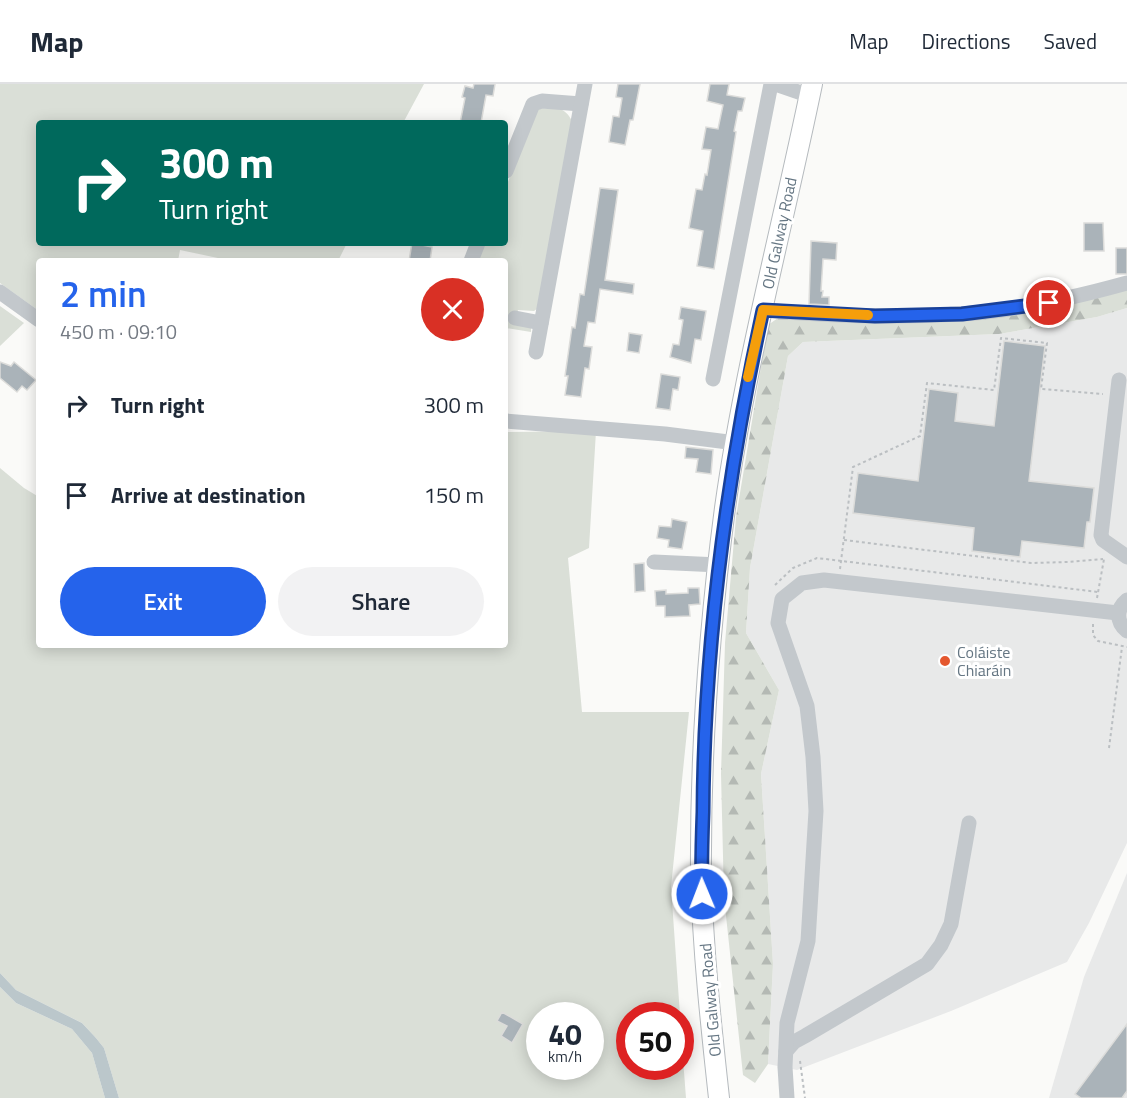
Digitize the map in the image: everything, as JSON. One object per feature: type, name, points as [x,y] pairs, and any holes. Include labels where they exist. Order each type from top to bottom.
[{"type":"main road","name":"Old Galway Road","points":[[719,1098],[708,991],[701,876],[707,690],[725,508],[736,443],[811,90]]},
{"type":"street","points":[[536,352],[585,84]]},
{"type":"street","points":[[713,379],[773,84],[811,90]]},
{"type":"street","points":[[508,166],[533,104],[542,102],[581,104]]},
{"type":"street","points":[[763,310],[875,316],[962,314],[1049,303],[1127,282]]},
{"type":"street","points":[[0,292],[36,318]]},
{"type":"street","points":[[515,318],[541,323]]},
{"type":"street","points":[[1118,388],[1101,535],[1103,540],[1127,557]]},
{"type":"street","points":[[508,421],[664,434],[736,443]]},
{"type":"street","points":[[654,562],[719,565]]},
{"type":"street","points":[[787,1098],[787,1023],[808,941],[816,811],[807,706],[778,623],[782,599],[802,583],[824,580],[1123,606],[1120,624],[1127,631]]},
{"type":"street","points":[[786,1051],[799,1039],[927,964],[941,945],[951,924],[969,824]]},
{"type":"path","points":[[839,582],[853,467],[920,436],[927,383],[994,390],[1001,338],[1047,343],[1041,389],[1118,388]]},
{"type":"path","points":[[844,540],[1031,563],[1104,558]]},
{"type":"path","points":[[774,588],[778,581],[794,568],[816,558],[1098,592]]},
{"type":"path","points":[[1109,748],[1122,647]]},
{"type":"path","points":[[799,1039],[805,1098]]},
{"type":"shaded area","name":"Coláiste Chiaráin","points":[[1127,308],[1127,843],[1089,923],[1067,962],[951,1011],[797,1070],[768,1064],[773,964],[761,774],[779,690],[746,633],[750,568],[788,356],[803,342],[999,334],[1097,317]]},
{"type":"shaded area","points":[[1127,873],[1127,1098],[1049,1098],[1084,977]]},
{"type":"shaded area","points":[[0,973],[16,990],[82,1023],[104,1048],[119,1098],[105,1098],[92,1053],[72,1029],[16,1003],[0,987]]},
{"type":"green space","points":[[0,84],[424,84],[405,120],[36,120],[36,246],[346,246],[340,258],[218,258],[180,250],[179,258],[36,258],[36,309],[0,283]]},
{"type":"green space","points":[[539,108],[560,109],[567,114],[574,125],[541,306],[534,311],[518,310],[515,321],[531,327],[531,332],[508,328],[508,258],[479,258],[484,246],[508,246],[508,182],[532,119]]},
{"type":"green space","points":[[1127,288],[1127,308],[1097,317],[999,334],[803,342],[788,356],[750,568],[746,633],[779,690],[761,774],[773,964],[768,1064],[755,1083],[743,1075],[724,897],[721,774],[725,643],[736,517],[768,325],[778,318],[980,319]]},
{"type":"green space","points":[[0,306],[24,323],[0,346]]},
{"type":"green space","points":[[596,431],[589,548],[568,558],[582,712],[689,712],[671,887],[679,1002],[616,1002],[616,1080],[685,1080],[686,1098],[119,1098],[104,1048],[82,1023],[16,990],[0,973],[0,468],[36,495],[36,648],[508,648],[508,432]]},
{"type":"green space","points":[[0,987],[16,1003],[72,1029],[92,1053],[105,1098],[0,1098]]},
{"type":"building","points":[[474,84],[495,84],[493,96],[486,95],[482,120],[461,120],[465,86],[473,88]]},
{"type":"building","points":[[618,84],[640,84],[625,145],[609,142],[613,116],[619,117],[622,98],[616,97]]},
{"type":"building","points":[[710,84],[729,84],[727,95],[745,98],[742,111],[738,111],[734,131],[736,132],[714,269],[697,266],[703,231],[689,228],[696,189],[702,190],[705,174],[707,175],[711,150],[702,149],[706,127],[718,129],[723,105],[707,101]]},
{"type":"building","points":[[600,188],[618,190],[605,280],[634,284],[633,294],[600,289],[595,323],[588,322],[584,346],[592,347],[589,369],[585,368],[581,397],[565,395],[568,376],[565,376],[572,327],[575,328],[580,294],[584,295]]},
{"type":"building","points":[[1084,223],[1103,223],[1104,251],[1084,251]]},
{"type":"building","points":[[811,241],[837,243],[836,260],[823,259],[821,291],[823,291],[822,297],[829,297],[829,305],[809,304]]},
{"type":"building","points":[[412,246],[432,247],[430,258],[410,258]]},
{"type":"building","points":[[1116,248],[1127,248],[1127,274],[1116,274]]},
{"type":"building","points":[[681,307],[706,311],[701,340],[695,339],[691,363],[670,357],[673,344],[679,345],[683,320],[679,319]]},
{"type":"building","points":[[629,333],[642,335],[639,353],[627,351]]},
{"type":"building","points":[[1004,341],[1045,346],[1029,481],[1094,488],[1084,548],[1022,541],[1020,557],[972,551],[974,528],[853,513],[858,473],[918,481],[929,389],[958,393],[955,421],[994,426]]},
{"type":"building","points":[[0,362],[11,366],[14,362],[36,380],[27,390],[22,386],[17,392],[0,378]]},
{"type":"building","points":[[661,374],[680,377],[678,390],[673,389],[670,410],[656,408]]},
{"type":"building","points":[[686,447],[713,450],[711,474],[696,472],[698,459],[685,458]]},
{"type":"building","points":[[672,519],[687,522],[682,549],[668,547],[669,540],[657,538],[659,526],[671,527]]},
{"type":"building","points":[[644,563],[645,591],[635,592],[634,564]]},
{"type":"building","points":[[688,588],[699,588],[700,604],[689,605],[690,616],[665,617],[665,606],[656,606],[655,591],[666,590],[666,594],[688,593]]},
{"type":"building","points":[[502,1012],[523,1024],[512,1043],[501,1036],[507,1026],[497,1021]]},
{"type":"building","points":[[1127,1024],[1127,1091],[1122,1098],[1081,1098],[1075,1094]]},
{"type":"slow traffic","points":[[748,377],[763,310],[868,315]]},
{"type":"place","name":"Coláiste Chiaráin","points":[[945,661]]},
{"type":"route","points":[[702,894],[703,767],[711,636],[731,470],[763,310],[875,316],[962,314],[1049,303]]}]
